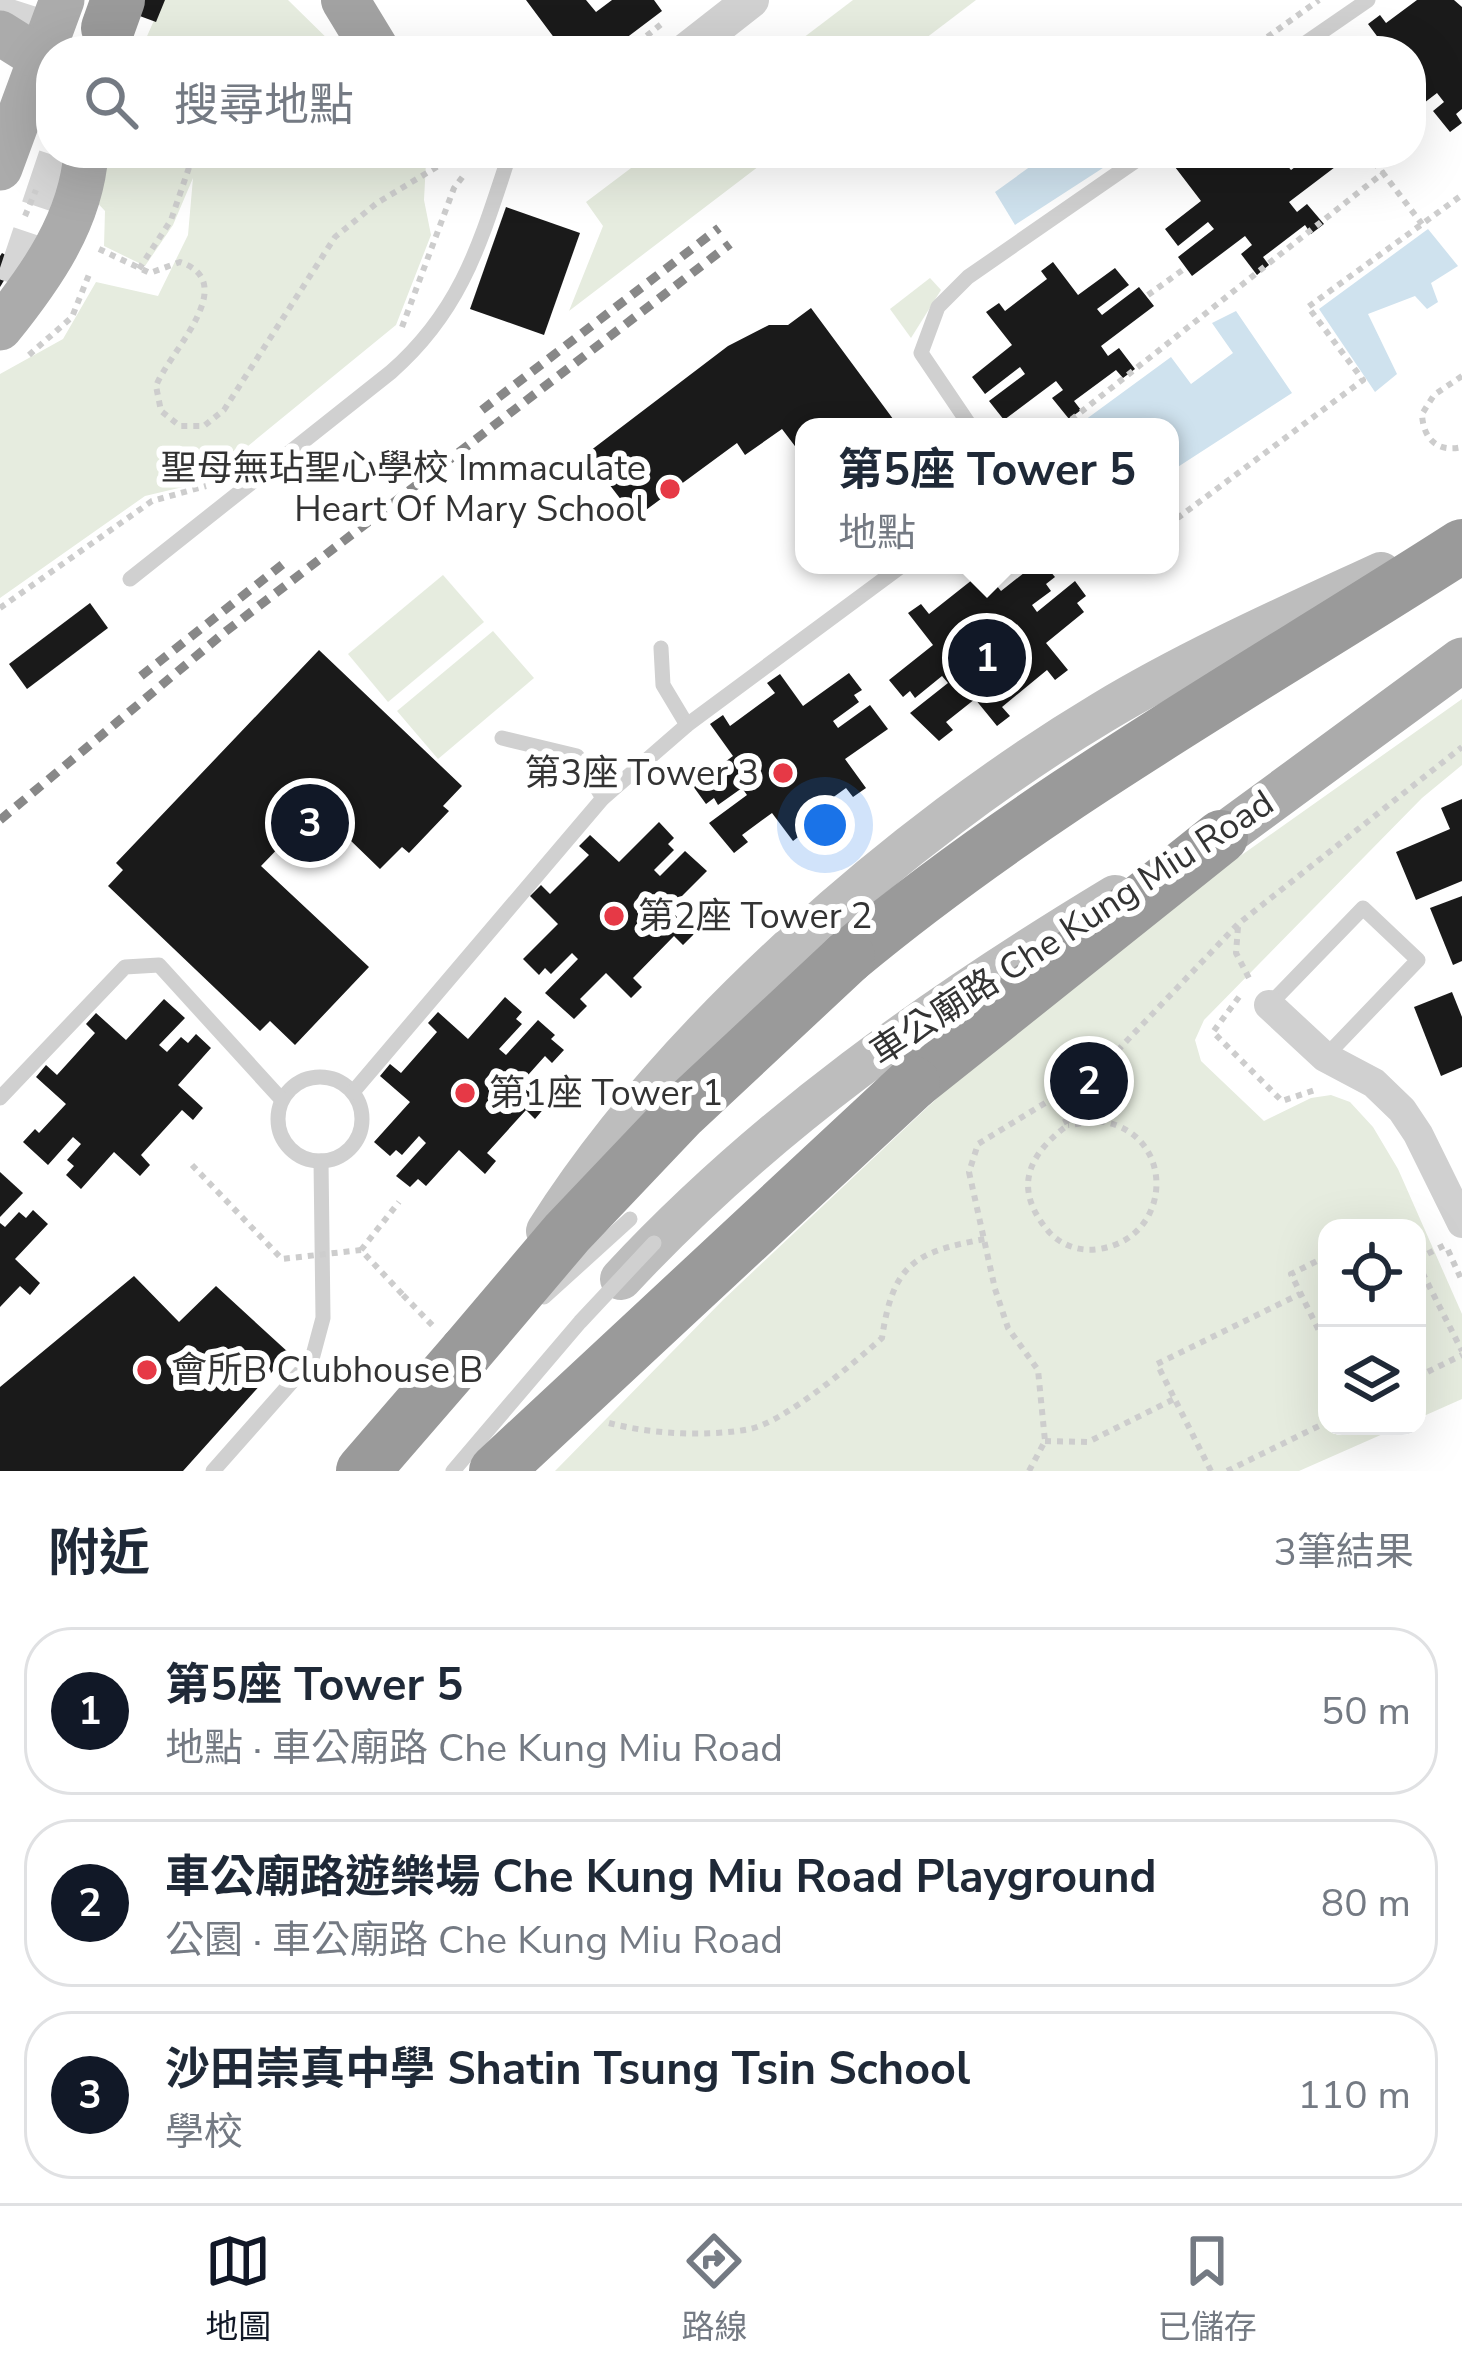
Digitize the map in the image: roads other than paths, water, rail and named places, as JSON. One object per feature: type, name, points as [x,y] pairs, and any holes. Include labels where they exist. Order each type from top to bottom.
[{"type":"highway","points":[[345,0],[366,36]]},
{"type":"highway","points":[[363,1471],[449,1339],[567,1233],[667,1127],[848,957],[938,885],[1199,708],[1462,546]]},
{"type":"highway","points":[[496,1471],[914,1083],[1221,837]]},
{"type":"main road","points":[[53,36],[62,0]]},
{"type":"main road","points":[[3,36],[36,56]]},
{"type":"main road","points":[[18,178],[36,105]]},
{"type":"main road","points":[[0,328],[57,246],[78,196],[96,168]]},
{"type":"main road","points":[[386,1471],[469,1363],[601,1149],[708,1031],[819,926],[935,829],[1104,712],[1188,666],[1462,536]]},
{"type":"main road","name":"車公廟路 Che Kung Miu Road","points":[[448,1471],[667,1232],[822,1095],[941,1006],[1133,885],[1221,837],[1462,659]]},
{"type":"street","points":[[330,0],[362,36]]},
{"type":"street","points":[[705,36],[751,0]]},
{"type":"street","points":[[1269,1005],[1327,1072],[1374,1083],[1402,1110],[1418,1134],[1453,1226]]},
{"type":"lane","points":[[1316,36],[1368,0]]},
{"type":"lane","points":[[130,579],[392,372],[425,340],[463,286],[505,168]]},
{"type":"lane","points":[[965,418],[921,353],[938,307],[968,277],[1125,168]]},
{"type":"lane","points":[[353,1092],[603,798],[687,725],[891,574]]},
{"type":"lane","points":[[661,648],[662,685],[687,725]]},
{"type":"lane","points":[[502,738],[577,756],[603,798]]},
{"type":"lane","points":[[1269,1005],[1363,908],[1418,960],[1327,1072]]},
{"type":"lane","points":[[0,1098],[125,967],[159,965],[282,1100]]},
{"type":"lane","points":[[330,1078],[353,1092],[360,1104],[361,1130],[346,1152],[321,1161],[307,1158],[284,1141],[279,1128],[282,1100],[302,1080],[330,1078]]},
{"type":"lane","points":[[214,1471],[312,1359],[323,1318],[321,1161]]},
{"type":"lane","points":[[532,1306],[581,1268],[630,1220]]},
{"type":"lane","points":[[448,1471],[654,1244]]},
{"type":"lane","points":[[449,1339],[516,1317]]},
{"type":"water","points":[[1028,168],[1103,168],[1015,225],[995,192]]},
{"type":"water","points":[[1428,229],[1458,266],[1431,283],[1438,302],[1427,309],[1415,296],[1368,314],[1397,374],[1375,392],[1319,309]]},
{"type":"water","points":[[1236,311],[1292,393],[1179,466],[1179,418],[1088,418],[1171,357],[1191,384],[1233,353],[1212,323]]},
{"type":"tunnel","points":[[0,47],[15,0]]},
{"type":"tunnel","points":[[22,287],[62,168]]},
{"type":"railway","points":[[482,410],[719,228]]},
{"type":"railway","points":[[0,820],[225,632],[730,244]]},
{"type":"railway","points":[[141,676],[283,564]]},
{"type":"place","name":"聖母無玷聖心學校 Immaculate Heart Of Mary School","points":[[670,489]]},
{"type":"place","name":"第5座 Tower 5","points":[[987,658]]},
{"type":"place","name":"第3座 Tower 3","points":[[783,773]]},
{"type":"place","name":"沙田崇真中學 Shatin Tsung Tsin School","points":[[310,823]]},
{"type":"place","name":"第2座 Tower 2","points":[[614,916]]},
{"type":"place","name":"車公廟路遊樂場 Che Kung Miu Road Playground","points":[[1089,1081]]},
{"type":"place","name":"第1座 Tower 1","points":[[465,1093]]},
{"type":"place","name":"會所B Clubhouse B","points":[[147,1370]]}]
